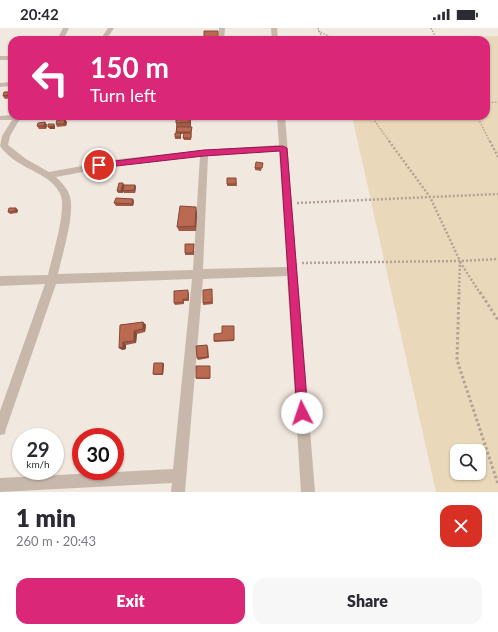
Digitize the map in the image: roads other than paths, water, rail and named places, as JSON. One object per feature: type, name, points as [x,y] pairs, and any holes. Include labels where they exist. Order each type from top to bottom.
[{"type":"street","points":[[0,429],[52,279],[67,210],[65,191],[58,183],[48,175],[19,160],[4,146],[6,136],[15,120]]},
{"type":"street","points":[[281,120],[308,492]]},
{"type":"street","points":[[48,175],[120,162],[204,153],[283,148]]},
{"type":"street","points":[[178,492],[198,274],[204,153]]},
{"type":"street","points":[[0,280],[198,274],[292,267]]},
{"type":"street","points":[[0,485],[180,476]]}]
